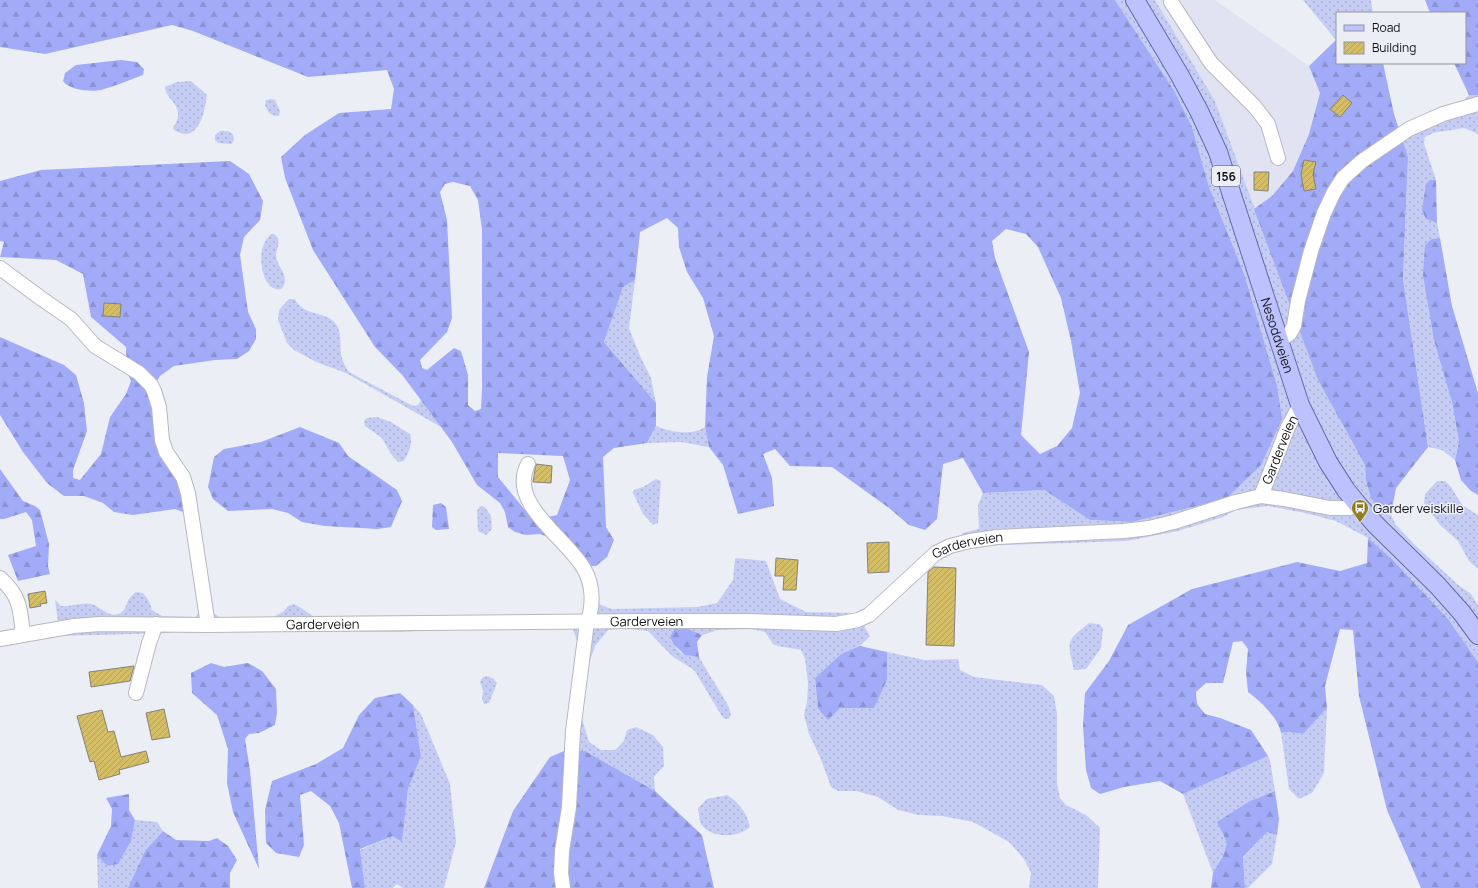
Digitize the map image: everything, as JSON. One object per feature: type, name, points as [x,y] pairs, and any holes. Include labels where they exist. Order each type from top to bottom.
[{"type":"main road","name":"Nesoddveien","points":[[1135,0],[1193,98],[1218,152],[1300,405],[1328,462],[1346,490],[1359,506],[1376,525],[1437,585],[1462,613],[1478,635]]},
{"type":"street","points":[[1172,2],[1211,63],[1255,107],[1268,124],[1278,158]]},
{"type":"street","points":[[1279,342],[1294,326],[1298,301],[1314,243],[1324,214],[1334,192],[1343,178],[1362,161],[1409,128],[1443,114],[1478,104]]},
{"type":"street","points":[[0,268],[42,300],[71,319],[95,346],[139,372],[154,390],[159,407],[162,440],[166,452],[176,465],[186,486],[208,625]]},
{"type":"street","name":"Garderveien","points":[[1261,496],[1288,427],[1300,405]]},
{"type":"street","points":[[528,464],[524,471],[524,483],[526,493],[533,510],[584,569],[590,582],[592,606],[587,622],[573,731],[569,806],[562,851],[561,873],[563,888]]},
{"type":"street","name":"Garderveien","points":[[0,639],[74,626],[100,624],[208,625],[748,621],[836,624],[848,623],[869,615],[936,553],[950,546],[970,540],[997,537],[1124,531],[1148,528],[1174,522],[1236,502],[1261,496],[1330,508],[1350,508],[1359,506]]},
{"type":"street","points":[[0,578],[14,592],[18,603],[23,635]]},
{"type":"street","points":[[136,693],[149,643],[156,624]]},
{"type":"shaded area","points":[[1115,0],[1155,0],[1215,101],[1318,380],[1365,465],[1366,481],[1371,499],[1391,515],[1396,525],[1414,544],[1457,584],[1471,594],[1478,605],[1478,662],[1448,619],[1392,559],[1368,538],[1336,521],[1305,513],[1268,506],[1236,510],[1223,517],[1178,531],[1127,541],[976,546],[966,550],[962,533],[979,529],[978,505],[983,493],[1044,490],[1090,520],[1132,522],[1205,504],[1209,187],[1192,127],[1175,92]]},
{"type":"shaded area","points":[[1155,0],[1215,0],[1309,66],[1321,93],[1309,134],[1293,171],[1272,196],[1254,209],[1215,101]]},
{"type":"shaded area","points":[[1303,0],[1371,0],[1373,12],[1336,12],[1336,40]]},
{"type":"shaded area","points":[[191,81],[207,95],[201,120],[195,130],[185,134],[173,129],[178,112],[175,104],[167,94],[165,87],[177,82]]},
{"type":"shaded area","points":[[1469,95],[1478,95],[1478,134],[1464,128],[1433,133],[1425,137],[1424,143],[1436,180],[1430,180],[1426,219],[1437,223],[1440,238],[1432,239],[1452,402],[1459,442],[1455,460],[1442,450],[1428,447],[1403,279],[1408,157],[1398,128],[1459,105]]},
{"type":"shaded area","points":[[266,100],[275,100],[280,111],[279,116],[268,112],[265,105]]},
{"type":"shaded area","points":[[220,131],[228,131],[233,134],[234,141],[231,144],[218,143],[215,140],[215,135]]},
{"type":"shaded area","points":[[271,234],[274,234],[278,238],[276,255],[285,280],[282,289],[276,289],[267,282],[262,269],[261,256],[263,248],[265,241]]},
{"type":"shaded area","points":[[635,280],[629,328],[640,356],[651,378],[656,403],[604,342],[623,286]]},
{"type":"shaded area","points":[[289,299],[294,299],[301,307],[310,312],[326,316],[336,324],[340,335],[341,355],[349,372],[414,406],[418,405],[421,400],[441,427],[346,373],[316,362],[294,350],[287,343],[278,320],[279,310]]},
{"type":"shaded area","points":[[157,381],[173,449],[187,476],[192,493],[203,572],[209,600],[213,613],[221,618],[273,617],[283,612],[288,606],[293,604],[313,616],[573,615],[586,614],[587,600],[595,596],[601,605],[612,609],[697,607],[717,603],[733,580],[735,558],[766,561],[780,599],[806,612],[857,613],[870,636],[860,646],[841,654],[815,678],[818,709],[828,720],[840,708],[874,707],[887,680],[887,652],[925,660],[958,659],[960,670],[974,677],[1042,685],[1054,696],[1057,714],[1057,784],[1060,798],[1066,805],[1086,815],[1100,828],[1098,888],[1029,888],[1031,873],[1024,859],[1009,842],[973,822],[942,816],[918,815],[898,810],[878,797],[856,791],[838,791],[831,787],[820,757],[809,734],[804,715],[807,702],[808,683],[805,659],[801,650],[773,644],[765,632],[751,629],[718,630],[702,635],[686,628],[674,629],[670,637],[678,650],[684,654],[699,657],[729,707],[731,716],[728,719],[723,718],[694,670],[672,656],[648,631],[621,628],[608,630],[595,646],[585,676],[581,706],[583,722],[589,742],[601,750],[615,750],[624,741],[627,730],[636,727],[653,735],[663,747],[664,766],[654,777],[655,791],[585,751],[564,751],[569,733],[579,647],[573,629],[554,627],[500,630],[453,629],[401,632],[182,631],[168,633],[59,636],[0,646],[0,631],[58,622],[55,600],[61,606],[84,604],[95,605],[108,613],[115,615],[123,611],[129,599],[136,592],[143,593],[149,601],[152,610],[162,616],[195,617],[201,611],[188,521],[183,512],[183,490],[157,438],[154,408],[148,389]]},
{"type":"shaded area","points":[[377,417],[391,422],[410,434],[411,445],[404,461],[398,462],[391,454],[382,438],[365,426],[364,421],[367,418]]},
{"type":"shaded area","points":[[656,426],[681,432],[700,430],[705,427],[709,447],[681,442],[647,443]]},
{"type":"shaded area","points":[[656,479],[661,481],[658,523],[653,525],[643,514],[633,493],[634,490],[643,487]]},
{"type":"shaded area","points":[[1437,481],[1445,481],[1451,487],[1462,505],[1478,515],[1478,569],[1469,561],[1458,541],[1440,525],[1424,503],[1425,494]]},
{"type":"shaded area","points":[[480,506],[485,507],[491,516],[492,529],[486,535],[478,531],[477,511]]},
{"type":"shaded area","points":[[1089,623],[1099,624],[1103,628],[1101,648],[1086,669],[1074,670],[1070,653],[1070,642],[1076,634]]},
{"type":"shaded area","points":[[488,676],[494,679],[497,683],[489,703],[484,704],[482,699],[483,691],[480,682],[483,677]]},
{"type":"shaded area","points":[[413,705],[421,714],[450,784],[456,842],[444,888],[403,888],[397,884],[393,888],[365,888],[360,850],[393,836],[402,841],[408,788],[421,756]]},
{"type":"shaded area","points":[[1327,708],[1324,773],[1312,793],[1299,799],[1289,789],[1281,733],[1289,732],[1303,734]]},
{"type":"shaded area","points":[[1268,756],[1275,791],[1250,801],[1227,842],[1223,856],[1213,873],[1183,794]]},
{"type":"shaded area","points":[[727,795],[742,808],[750,827],[745,831],[732,835],[718,834],[705,829],[699,818],[698,808],[707,799]]},
{"type":"shaded area","points":[[135,820],[157,822],[163,831],[145,851],[128,888],[98,888],[97,855],[107,866],[131,841]]},
{"type":"shaded area","points":[[1267,832],[1277,835],[1272,864],[1248,888],[1245,888],[1243,858]]},
{"type":"green space","points":[[0,0],[1115,0],[1175,92],[1192,127],[1209,187],[1244,274],[1277,386],[1282,419],[1261,465],[1228,497],[1132,522],[1090,520],[1044,490],[983,493],[963,458],[943,464],[937,519],[925,530],[909,525],[889,508],[832,467],[790,466],[775,449],[763,454],[772,478],[774,506],[738,514],[723,465],[709,447],[705,427],[707,377],[714,336],[703,298],[687,272],[679,247],[678,228],[667,218],[640,232],[635,280],[623,287],[604,342],[656,403],[656,426],[647,443],[614,448],[603,457],[606,527],[614,540],[607,557],[596,566],[579,566],[554,539],[540,534],[526,535],[515,532],[508,527],[505,512],[500,503],[477,485],[452,442],[403,376],[375,347],[313,250],[285,178],[281,157],[305,135],[339,113],[391,109],[394,89],[387,70],[308,77],[193,31],[172,25],[45,54],[0,47]],"holes":[[[453,182],[470,186],[478,200],[482,230],[482,389],[481,409],[475,411],[468,405],[468,375],[461,351],[454,348],[427,370],[422,368],[420,360],[447,332],[452,318],[447,220],[440,192],[445,184]],[[1006,229],[1026,234],[1038,247],[1061,298],[1071,341],[1080,393],[1072,428],[1057,446],[1040,454],[1021,435],[1029,352],[995,258],[992,241]],[[498,453],[563,456],[570,480],[557,515],[533,520],[498,477]]]},
{"type":"green space","points":[[1425,0],[1478,0],[1478,95],[1469,95],[1454,64],[1466,64],[1466,12],[1430,12]]},
{"type":"green space","points":[[1336,40],[1336,64],[1383,64],[1394,114],[1408,157],[1403,279],[1428,447],[1396,488],[1391,515],[1371,499],[1366,481],[1365,465],[1318,380],[1254,209],[1272,196],[1293,171],[1309,134],[1320,93],[1309,66]]},
{"type":"green space","points":[[121,60],[137,62],[144,69],[143,75],[112,87],[96,91],[75,88],[63,81],[65,73],[76,65]]},
{"type":"green space","points":[[230,161],[249,174],[263,201],[260,220],[244,237],[240,255],[248,312],[256,329],[256,339],[249,351],[237,359],[215,360],[174,366],[160,376],[149,389],[183,490],[183,512],[175,509],[133,515],[114,512],[103,503],[84,496],[64,496],[47,483],[23,452],[0,415],[0,337],[64,365],[76,375],[84,403],[87,431],[73,470],[73,478],[80,480],[101,454],[110,417],[126,394],[131,381],[127,372],[126,347],[91,317],[83,274],[56,260],[0,257],[4,242],[0,241],[0,181],[41,170]]},
{"type":"green space","points":[[1430,180],[1436,180],[1437,223],[1426,219],[1422,210],[1426,184]]},
{"type":"green space","points":[[1440,238],[1452,306],[1478,393],[1478,495],[1471,491],[1461,480],[1455,460],[1459,442],[1452,402],[1434,340],[1423,275],[1425,245],[1432,239]]},
{"type":"green space","points":[[300,427],[339,443],[348,456],[397,490],[402,501],[391,527],[377,529],[325,526],[302,522],[288,513],[272,509],[228,511],[213,499],[208,487],[214,457],[224,449],[261,442]]},
{"type":"green space","points":[[0,469],[23,501],[40,510],[49,544],[48,566],[50,574],[18,581],[8,555],[36,546],[32,520],[26,512],[0,519]]},
{"type":"green space","points":[[441,503],[446,507],[449,529],[436,530],[432,527],[433,505]]},
{"type":"green space","points":[[1368,538],[1392,559],[1448,619],[1478,662],[1478,888],[1421,888],[1387,810],[1359,696],[1353,630],[1340,629],[1325,686],[1327,708],[1303,734],[1289,732],[1281,733],[1272,715],[1248,692],[1246,672],[1248,649],[1242,641],[1233,642],[1223,683],[1206,683],[1196,692],[1197,704],[1205,714],[1251,730],[1268,756],[1183,794],[1160,781],[1124,787],[1100,794],[1091,788],[1086,770],[1083,726],[1085,693],[1109,661],[1128,625],[1192,589],[1297,562],[1340,571],[1367,563]]},
{"type":"green space","points":[[686,628],[702,635],[697,642],[699,657],[685,655],[674,645],[670,637],[674,629]]},
{"type":"green space","points":[[860,646],[887,652],[887,680],[874,708],[840,708],[828,720],[818,709],[815,678],[841,654]]},
{"type":"green space","points":[[211,663],[224,667],[248,663],[262,671],[276,689],[277,713],[275,725],[259,733],[249,734],[245,739],[250,770],[259,869],[233,812],[227,783],[228,749],[217,715],[192,693],[191,673]]},
{"type":"green space","points":[[400,693],[413,705],[421,756],[408,789],[402,842],[393,836],[360,849],[365,888],[352,888],[339,823],[330,806],[311,791],[300,795],[304,845],[299,857],[276,853],[266,843],[265,810],[272,781],[316,764],[343,748],[359,715],[375,698]]},
{"type":"green space","points":[[564,751],[585,751],[655,791],[702,835],[714,888],[484,888],[513,811],[550,757]]},
{"type":"green space","points":[[1275,791],[1279,819],[1277,835],[1267,832],[1243,857],[1245,888],[1211,888],[1213,873],[1223,856],[1227,842],[1217,822],[1250,801]]},
{"type":"green space","points":[[129,794],[129,810],[135,820],[131,841],[118,864],[107,866],[97,855],[111,826],[112,809],[106,798]]},
{"type":"green space","points":[[163,831],[176,840],[209,841],[217,838],[228,846],[237,860],[230,873],[230,888],[128,888],[145,851]]},
{"type":"building","points":[[1343,95],[1352,103],[1340,117],[1330,109]]},
{"type":"building","points":[[1304,160],[1316,162],[1313,174],[1316,189],[1304,191],[1301,174]]},
{"type":"building","points":[[1254,172],[1269,172],[1268,191],[1254,190]]},
{"type":"building","points":[[104,303],[121,304],[120,317],[103,316]]},
{"type":"building","points":[[536,464],[552,466],[551,483],[533,482]]},
{"type":"building","points":[[889,542],[889,572],[868,573],[867,543]]},
{"type":"building","points":[[776,558],[798,560],[796,590],[783,590],[784,576],[775,576]]},
{"type":"building","points":[[934,567],[956,568],[954,646],[926,645],[928,572]]},
{"type":"building","points":[[45,591],[47,603],[30,608],[28,594]]},
{"type":"building","points":[[134,666],[130,681],[91,687],[89,672]]},
{"type":"building","points":[[164,709],[170,737],[152,740],[146,713]]},
{"type":"building","points":[[102,710],[108,732],[114,731],[121,757],[146,751],[149,762],[119,770],[120,774],[99,780],[94,761],[90,762],[77,716]]},
{"type":"place","name":"Garder veiskille","points":[[1360,523]]}]
